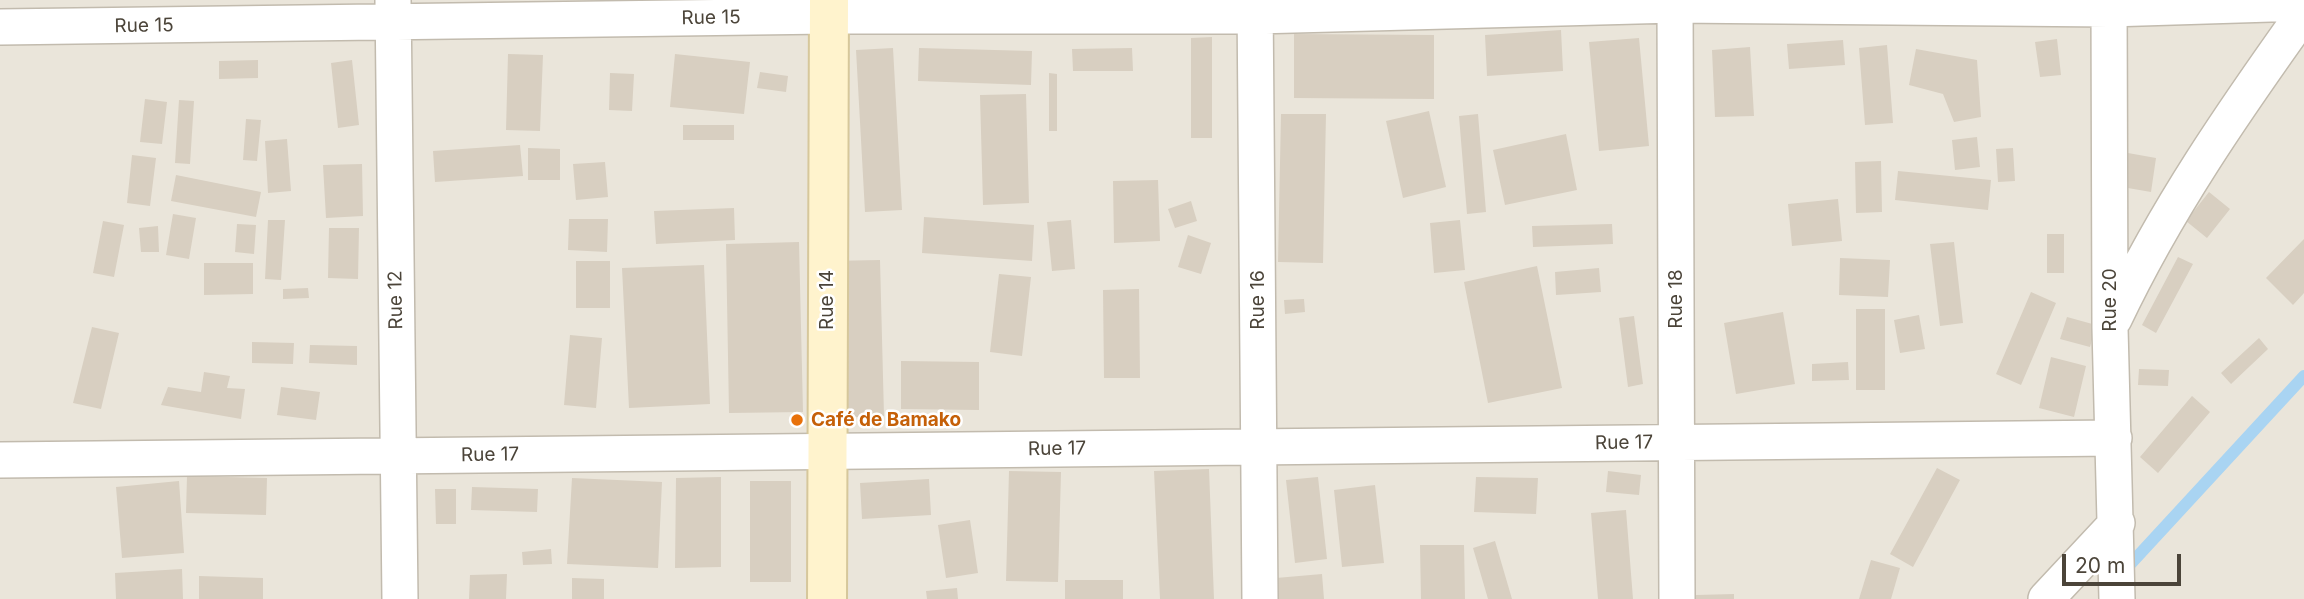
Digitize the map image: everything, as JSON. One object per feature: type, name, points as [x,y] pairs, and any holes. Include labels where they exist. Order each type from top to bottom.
[{"type":"street","name":"Rue 15","points":[[0,27],[393,11],[1256,8],[1675,2],[2304,3]]},
{"type":"street","name":"Rue 18","points":[[1675,2],[1677,599]]},
{"type":"street","name":"Rue 20","points":[[2109,4],[2110,328],[2117,599]]},
{"type":"street","name":"Rue 14","points":[[827,599],[829,8]]},
{"type":"street","name":"Rue 16","points":[[1256,8],[1260,599]]},
{"type":"street","name":"Rue 12","points":[[393,11],[400,599]]},
{"type":"street","points":[[2110,328],[2137,271],[2184,186],[2304,13]]},
{"type":"street","name":"Rue 17","points":[[0,460],[2113,438]]},
{"type":"street","points":[[2046,599],[2117,523]]},
{"type":"shaded area","points":[[0,0],[2304,0],[2304,599],[0,599]]},
{"type":"building","points":[[1561,30],[1563,71],[1487,76],[1485,35]]},
{"type":"building","points":[[1294,34],[1434,35],[1434,99],[1294,98]]},
{"type":"building","points":[[1212,37],[1212,138],[1191,138],[1191,38]]},
{"type":"building","points":[[1639,38],[1649,146],[1599,151],[1589,42]]},
{"type":"building","points":[[2057,39],[2061,75],[2040,77],[2035,42]]},
{"type":"building","points":[[1843,40],[1845,65],[1789,69],[1787,44]]},
{"type":"building","points":[[1887,45],[1893,123],[1865,125],[1859,48]]},
{"type":"building","points":[[1750,47],[1754,116],[1715,117],[1712,50]]},
{"type":"building","points":[[893,48],[902,210],[865,212],[856,50]]},
{"type":"building","points":[[919,48],[1032,51],[1031,85],[918,81]]},
{"type":"building","points":[[1132,48],[1133,71],[1073,71],[1072,49]]},
{"type":"building","points":[[1916,49],[1977,60],[1981,117],[1954,122],[1943,94],[1909,85]]},
{"type":"building","points":[[508,54],[543,55],[540,131],[506,130]]},
{"type":"building","points":[[675,54],[750,62],[744,114],[670,107]]},
{"type":"building","points":[[258,60],[258,78],[219,79],[219,61]]},
{"type":"building","points":[[352,60],[359,125],[338,128],[331,63]]},
{"type":"building","points":[[760,72],[788,76],[786,92],[757,88]]},
{"type":"building","points":[[610,73],[634,74],[632,111],[609,110]]},
{"type":"building","points":[[1049,73],[1057,74],[1057,131],[1049,131]]},
{"type":"building","points":[[1026,94],[1029,203],[983,205],[980,95]]},
{"type":"building","points":[[145,99],[167,102],[162,144],[140,142]]},
{"type":"building","points":[[179,100],[194,101],[190,164],[175,163]]},
{"type":"building","points":[[1429,111],[1446,187],[1403,198],[1386,121]]},
{"type":"building","points":[[1281,114],[1326,114],[1323,263],[1278,262]]},
{"type":"building","points":[[1478,114],[1486,212],[1467,214],[1459,116]]},
{"type":"building","points":[[246,119],[261,120],[257,161],[243,160]]},
{"type":"building","points":[[683,125],[734,125],[734,140],[683,140]]},
{"type":"building","points":[[1566,134],[1577,190],[1505,205],[1493,150]]},
{"type":"building","points":[[1977,137],[1980,167],[1955,170],[1952,140]]},
{"type":"building","points":[[287,139],[291,191],[268,193],[265,141]]},
{"type":"building","points":[[520,145],[523,176],[435,182],[433,151]]},
{"type":"building","points":[[528,148],[560,149],[560,180],[528,180]]},
{"type":"building","points":[[2013,148],[2015,181],[1998,182],[1996,149]]},
{"type":"building","points":[[2128,153],[2156,158],[2151,192],[2122,187]]},
{"type":"building","points":[[132,155],[156,158],[150,206],[127,203]]},
{"type":"building","points":[[1881,161],[1882,212],[1856,213],[1855,162]]},
{"type":"building","points":[[605,162],[608,197],[576,200],[573,164]]},
{"type":"building","points":[[362,164],[363,216],[326,218],[323,165]]},
{"type":"building","points":[[1898,171],[1991,180],[1988,210],[1895,200]]},
{"type":"building","points":[[176,175],[261,192],[256,217],[171,201]]},
{"type":"building","points":[[1158,180],[1160,241],[1114,243],[1113,181]]},
{"type":"building","points":[[2209,192],[2230,209],[2207,238],[2186,221]]},
{"type":"building","points":[[1838,199],[1842,241],[1792,246],[1788,204]]},
{"type":"building","points":[[1191,201],[1197,221],[1175,228],[1168,209]]},
{"type":"building","points":[[734,208],[735,240],[656,244],[654,211]]},
{"type":"building","points":[[173,214],[196,218],[189,259],[166,255]]},
{"type":"building","points":[[924,217],[1034,225],[1032,261],[922,253]]},
{"type":"building","points":[[569,219],[608,219],[607,252],[568,250]]},
{"type":"building","points":[[268,220],[285,220],[281,280],[265,279]]},
{"type":"building","points":[[1071,220],[1075,269],[1052,271],[1047,222]]},
{"type":"building","points":[[1460,220],[1465,270],[1434,273],[1430,223]]},
{"type":"building","points":[[103,221],[124,225],[114,277],[93,273]]},
{"type":"building","points":[[237,224],[256,225],[254,254],[235,252]]},
{"type":"building","points":[[1612,224],[1613,244],[1533,247],[1532,226]]},
{"type":"building","points":[[158,226],[159,252],[141,252],[139,228]]},
{"type":"building","points":[[329,228],[359,228],[358,279],[328,278]]},
{"type":"building","points":[[2047,234],[2064,234],[2064,273],[2047,273]]},
{"type":"building","points":[[1188,235],[1211,243],[1201,274],[1178,267]]},
{"type":"building","points":[[2304,239],[2304,293],[2293,305],[2266,278]]},
{"type":"building","points":[[799,242],[803,412],[729,413],[726,244]]},
{"type":"building","points":[[1954,242],[1963,323],[1940,326],[1930,244]]},
{"type":"building","points":[[2178,257],[2193,264],[2156,333],[2142,325]]},
{"type":"building","points":[[1840,258],[1890,260],[1888,297],[1839,295]]},
{"type":"building","points":[[880,260],[884,416],[834,418],[829,261]]},
{"type":"building","points":[[576,261],[610,261],[610,308],[576,308]]},
{"type":"building","points":[[204,263],[253,263],[253,294],[204,295]]},
{"type":"building","points":[[704,265],[710,404],[629,408],[622,268]]},
{"type":"building","points":[[1537,266],[1562,388],[1488,403],[1464,282]]},
{"type":"building","points":[[1599,268],[1601,292],[1556,295],[1555,272]]},
{"type":"building","points":[[999,274],[1031,277],[1022,356],[990,352]]},
{"type":"building","points":[[308,288],[309,298],[283,299],[283,289]]},
{"type":"building","points":[[1139,289],[1140,378],[1104,378],[1103,290]]},
{"type":"building","points":[[2031,292],[2056,303],[2021,385],[1996,374]]},
{"type":"building","points":[[1304,299],[1305,312],[1285,314],[1284,300]]},
{"type":"building","points":[[1856,309],[1885,309],[1885,390],[1856,390]]},
{"type":"building","points":[[1783,312],[1795,384],[1736,394],[1724,323]]},
{"type":"building","points":[[1919,315],[1925,349],[1900,353],[1894,320]]},
{"type":"building","points":[[1634,316],[1643,384],[1628,387],[1619,318]]},
{"type":"building","points":[[2067,317],[2096,325],[2090,347],[2060,339]]},
{"type":"building","points":[[92,327],[119,333],[101,409],[73,403]]},
{"type":"building","points":[[570,335],[602,338],[596,408],[564,405]]},
{"type":"building","points":[[2259,338],[2268,349],[2231,384],[2221,373]]},
{"type":"building","points":[[252,342],[294,343],[293,364],[252,363]]},
{"type":"building","points":[[310,345],[357,346],[357,365],[309,363]]},
{"type":"building","points":[[2051,357],[2086,366],[2074,417],[2039,408]]},
{"type":"building","points":[[901,361],[979,362],[979,410],[901,409]]},
{"type":"building","points":[[1848,362],[1849,380],[1812,381],[1812,364]]},
{"type":"building","points":[[2139,369],[2169,370],[2168,386],[2138,385]]},
{"type":"building","points":[[204,372],[230,376],[227,388],[245,389],[241,419],[161,405],[168,387],[201,392]]},
{"type":"building","points":[[281,387],[320,392],[316,420],[277,415]]},
{"type":"building","points":[[2192,396],[2210,412],[2158,473],[2140,457]]},
{"type":"building","points":[[1937,468],[1960,480],[1913,567],[1890,554]]},
{"type":"building","points":[[1209,469],[1214,599],[1160,599],[1154,471]]},
{"type":"building","points":[[1009,471],[1061,472],[1058,582],[1006,581]]},
{"type":"building","points":[[1608,471],[1641,475],[1639,495],[1606,492]]},
{"type":"building","points":[[187,476],[267,478],[266,515],[186,513]]},
{"type":"building","points":[[721,477],[721,567],[675,568],[676,478]]},
{"type":"building","points":[[1318,477],[1327,559],[1295,563],[1286,480]]},
{"type":"building","points":[[1476,477],[1538,478],[1536,514],[1474,512]]},
{"type":"building","points":[[572,478],[662,482],[658,568],[567,564]]},
{"type":"building","points":[[929,479],[931,515],[862,519],[860,483]]},
{"type":"building","points":[[179,481],[184,553],[122,558],[116,487]]},
{"type":"building","points":[[750,481],[791,481],[791,582],[750,582]]},
{"type":"building","points":[[1375,485],[1384,563],[1342,567],[1334,490]]},
{"type":"building","points":[[472,487],[538,489],[537,512],[471,510]]},
{"type":"building","points":[[435,489],[456,489],[456,524],[436,524]]},
{"type":"building","points":[[1626,510],[1633,599],[1598,599],[1591,513]]},
{"type":"building","points":[[970,520],[978,573],[946,578],[938,525]]},
{"type":"building","points":[[1495,541],[1512,599],[1488,599],[1473,548]]},
{"type":"building","points":[[1420,545],[1464,545],[1465,599],[1421,599]]},
{"type":"building","points":[[551,549],[552,564],[523,565],[522,552]]},
{"type":"building","points":[[1871,560],[1900,568],[1891,599],[1859,599]]},
{"type":"building","points":[[182,569],[183,599],[116,599],[115,573]]},
{"type":"building","points":[[507,574],[506,599],[469,599],[470,575]]},
{"type":"building","points":[[1322,574],[1324,599],[1277,599],[1276,578]]},
{"type":"building","points":[[199,576],[263,578],[263,599],[199,599]]},
{"type":"building","points":[[572,578],[604,579],[604,599],[572,599]]},
{"type":"building","points":[[1065,580],[1123,580],[1123,599],[1065,599]]},
{"type":"building","points":[[957,588],[958,599],[927,599],[926,591]]},
{"type":"building","points":[[1734,594],[1734,599],[1696,599],[1696,595]]},
{"type":"waterway","points":[[2124,571],[2304,376]]},
{"type":"place","name":"Café de Bamako","points":[[797,420]]}]
